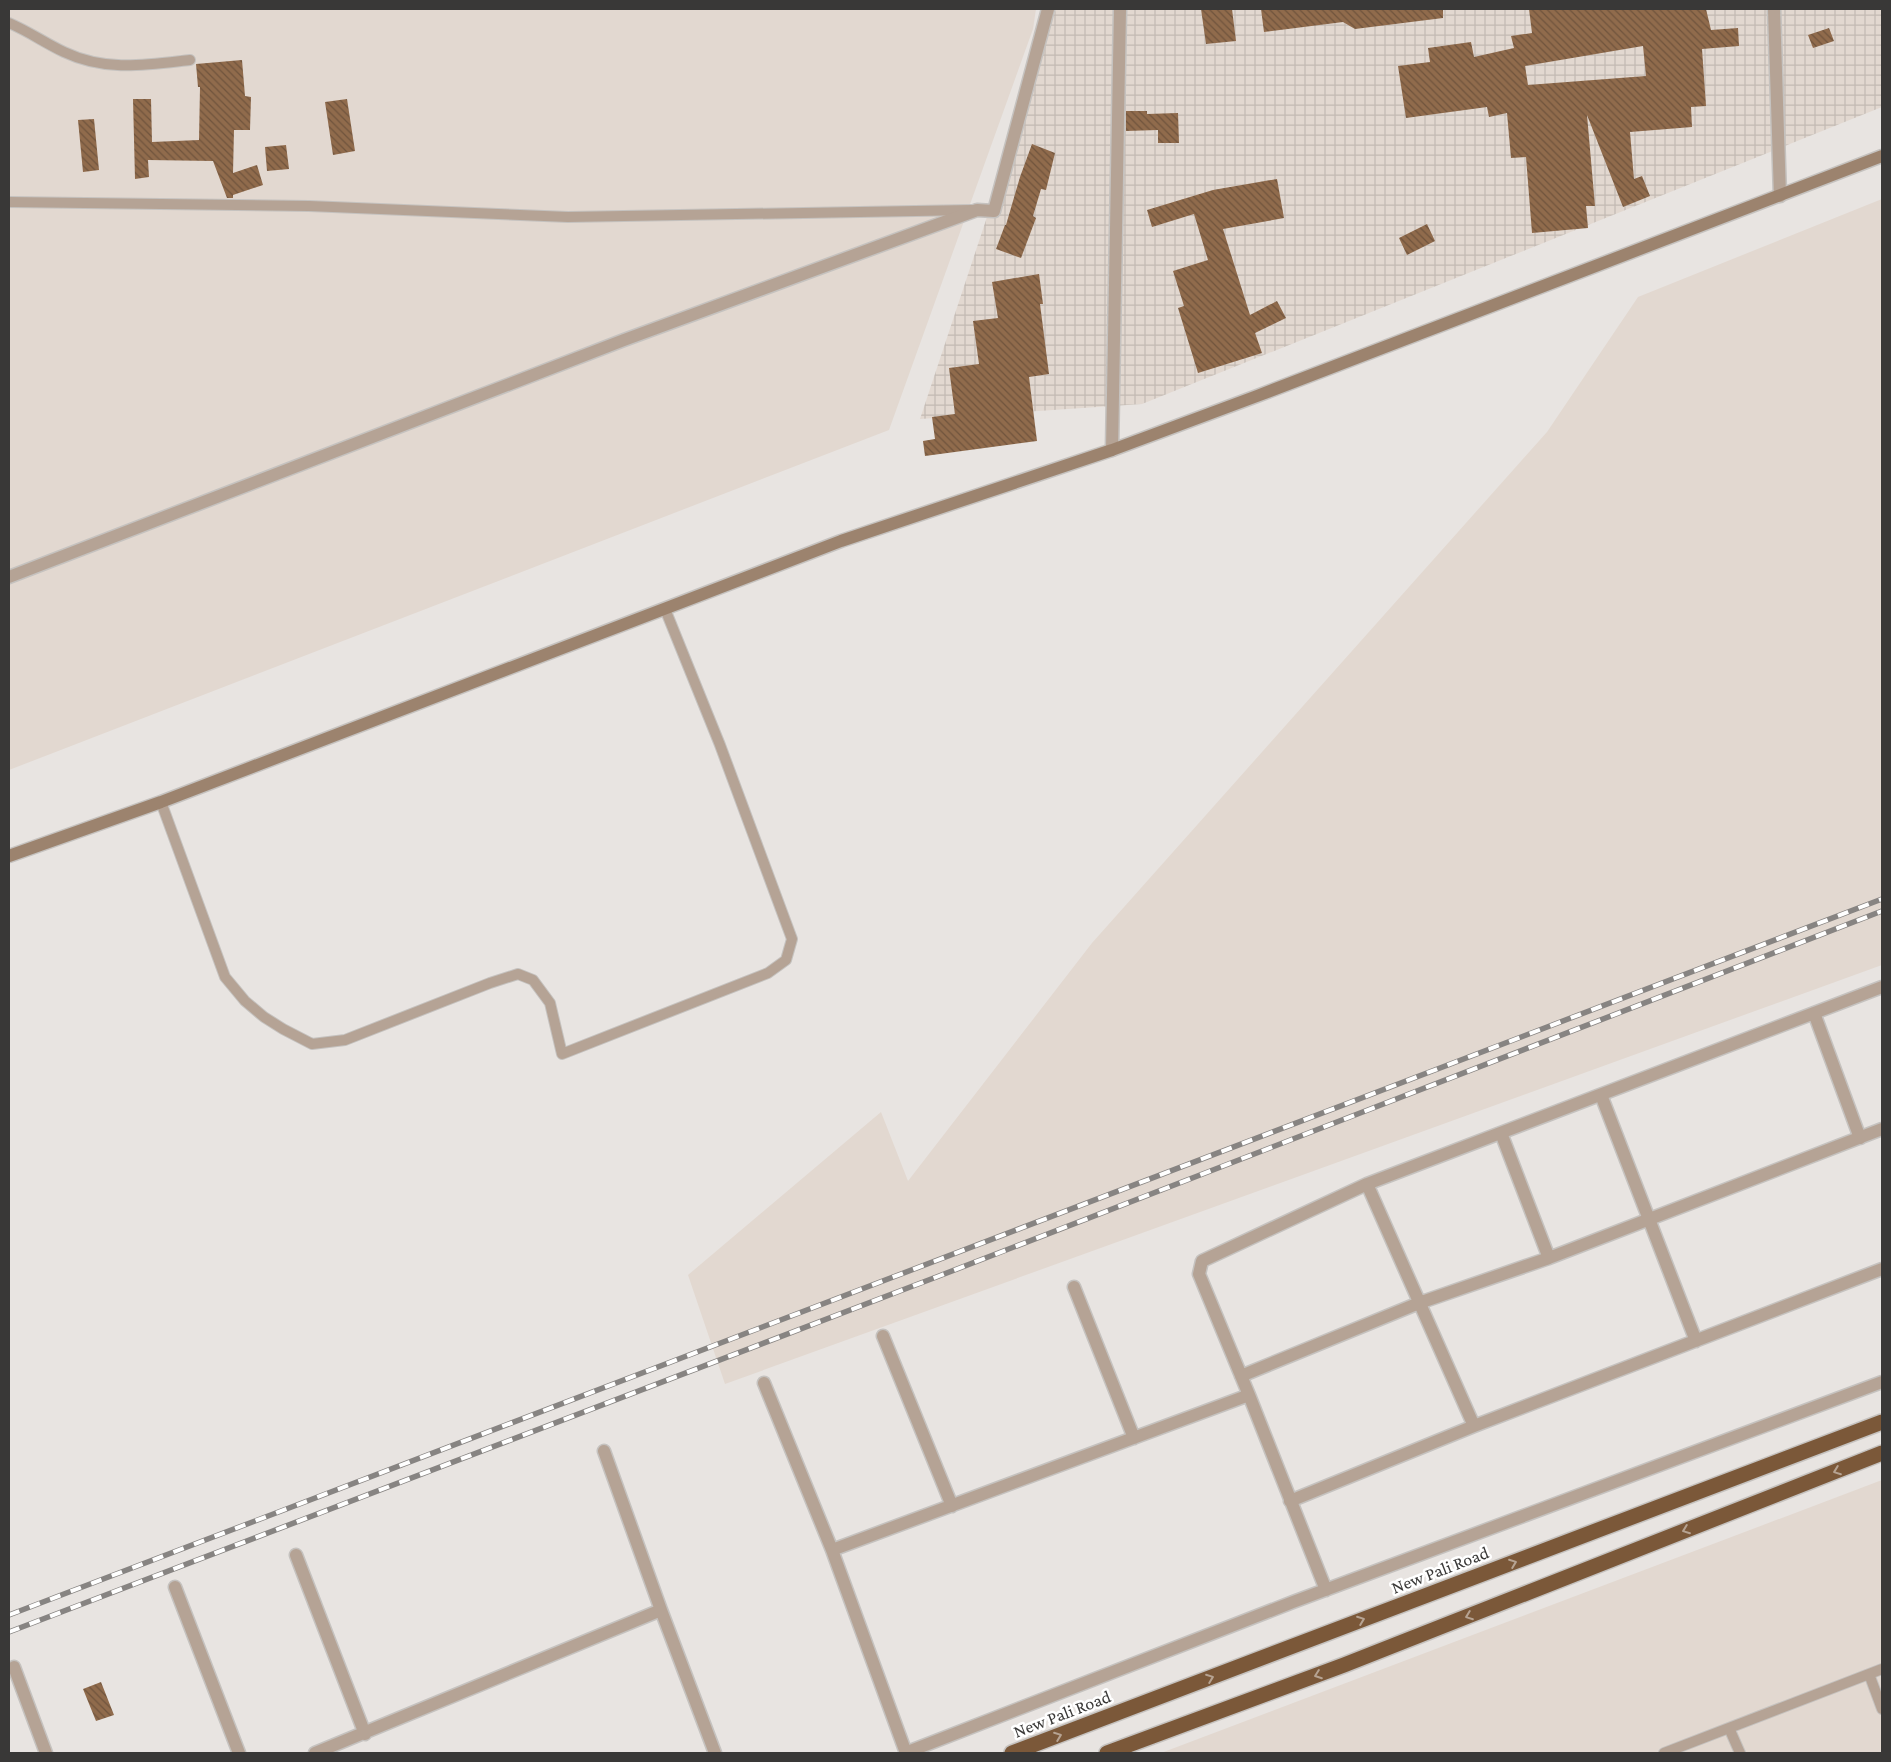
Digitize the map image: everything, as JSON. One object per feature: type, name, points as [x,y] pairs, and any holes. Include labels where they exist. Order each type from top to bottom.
[{"type":"highway","name":"New Pali Road","points":[[1012,1753],[1882,1422]]},
{"type":"highway","points":[[1107,1753],[1344,1665],[1882,1453]]},
{"type":"street","points":[[9,577],[624,340],[977,210],[994,211],[1048,9]]},
{"type":"street","points":[[1112,450],[1120,9]]},
{"type":"street","points":[[1774,9],[1780,196]]},
{"type":"street","points":[[9,856],[161,802],[841,541],[1112,450],[1882,156]]},
{"type":"street","points":[[1326,1590],[1199,1274],[1202,1261],[1367,1184],[1882,987]]},
{"type":"street","points":[[1814,1013],[1860,1138]]},
{"type":"street","points":[[1602,1095],[1696,1341]]},
{"type":"street","points":[[1241,1376],[1419,1303],[1549,1258],[1882,1129]]},
{"type":"street","points":[[1501,1133],[1549,1258]]},
{"type":"street","points":[[1367,1184],[1474,1426]]},
{"type":"street","points":[[1290,1500],[1474,1426],[1882,1269]]},
{"type":"street","points":[[1074,1287],[1134,1438]]},
{"type":"street","points":[[883,1336],[952,1506]]},
{"type":"street","points":[[764,1383],[832,1550],[906,1753],[1326,1590],[1882,1382]]},
{"type":"street","points":[[832,1550],[1249,1395]]},
{"type":"street","points":[[604,1451],[715,1753]]},
{"type":"street","points":[[296,1555],[365,1734]]},
{"type":"street","points":[[175,1587],[239,1753]]},
{"type":"street","points":[[315,1753],[365,1734],[661,1610]]},
{"type":"street","points":[[14,1667],[46,1753]]},
{"type":"lane","points":[[9,23],[65,52],[102,64],[134,67],[190,60]]},
{"type":"lane","points":[[9,202],[309,206],[568,217],[977,210]]},
{"type":"lane","points":[[161,802],[225,977],[245,1001],[264,1017],[283,1029],[312,1044],[345,1040],[518,974],[533,980],[550,1003],[562,1054],[768,973],[786,960],[792,939],[720,745],[665,609]]},
{"type":"lane","points":[[1664,1753],[1882,1669]]},
{"type":"lane","points":[[1869,1674],[1882,1709]]},
{"type":"lane","points":[[1729,1728],[1740,1753]]},
{"type":"shaded area","points":[[9,9],[1036,9],[1033,29],[889,430],[9,770]]},
{"type":"shaded area","points":[[1056,9],[1882,9],[1882,107],[1142,404],[920,419]]},
{"type":"shaded area","points":[[1882,199],[1882,965],[725,1384],[688,1275],[881,1112],[908,1181],[1092,943],[1547,432],[1638,297]]},
{"type":"shaded area","points":[[1882,1480],[1882,1753],[1161,1753]]},
{"type":"building","points":[[1201,9],[1232,9],[1236,41],[1206,44]]},
{"type":"building","points":[[1261,9],[1443,9],[1443,18],[1355,29],[1343,22],[1264,32]]},
{"type":"building","points":[[1529,9],[1706,9],[1711,30],[1738,28],[1739,46],[1702,49],[1706,106],[1691,107],[1692,127],[1630,132],[1634,179],[1642,176],[1650,196],[1623,207],[1587,115],[1595,206],[1586,206],[1588,228],[1532,233],[1526,157],[1511,158],[1507,113],[1489,117],[1487,107],[1406,118],[1398,66],[1430,62],[1428,48],[1471,42],[1474,57],[1514,48],[1511,36],[1532,33]],"holes":[[[1643,46],[1646,76],[1528,85],[1525,66]]]},
{"type":"building","points":[[1829,28],[1834,41],[1813,48],[1808,35]]},
{"type":"building","points":[[242,60],[245,96],[251,97],[250,130],[234,130],[233,173],[257,165],[263,185],[233,195],[233,198],[227,198],[213,161],[148,160],[149,177],[135,179],[133,99],[151,99],[152,142],[199,140],[200,87],[198,87],[196,64]]},
{"type":"building","points":[[347,99],[355,151],[333,155],[325,102]]},
{"type":"building","points":[[1126,111],[1147,111],[1147,114],[1178,113],[1179,143],[1158,143],[1158,130],[1126,131]]},
{"type":"building","points":[[94,119],[99,170],[83,172],[78,120]]},
{"type":"building","points":[[1032,144],[1055,153],[1046,190],[1041,189],[1033,216],[1036,218],[1021,258],[996,249],[1006,225]]},
{"type":"building","points":[[286,145],[289,169],[267,171],[265,147]]},
{"type":"building","points":[[1277,179],[1284,218],[1223,229],[1250,315],[1277,301],[1286,318],[1255,333],[1262,353],[1198,373],[1178,308],[1184,306],[1173,271],[1208,260],[1194,214],[1152,227],[1147,210],[1213,190]]},
{"type":"building","points":[[1427,224],[1435,241],[1407,255],[1399,238]]},
{"type":"building","points":[[1039,274],[1043,304],[1040,304],[1049,374],[1029,377],[1037,441],[925,456],[923,441],[935,439],[932,417],[955,414],[949,368],[979,364],[973,321],[998,318],[992,282]]},
{"type":"building","points":[[101,1682],[114,1715],[96,1721],[83,1689]]},
{"type":"railway","points":[[9,1615],[1882,899]]},
{"type":"railway","points":[[9,1632],[939,1276],[1882,911]]}]
